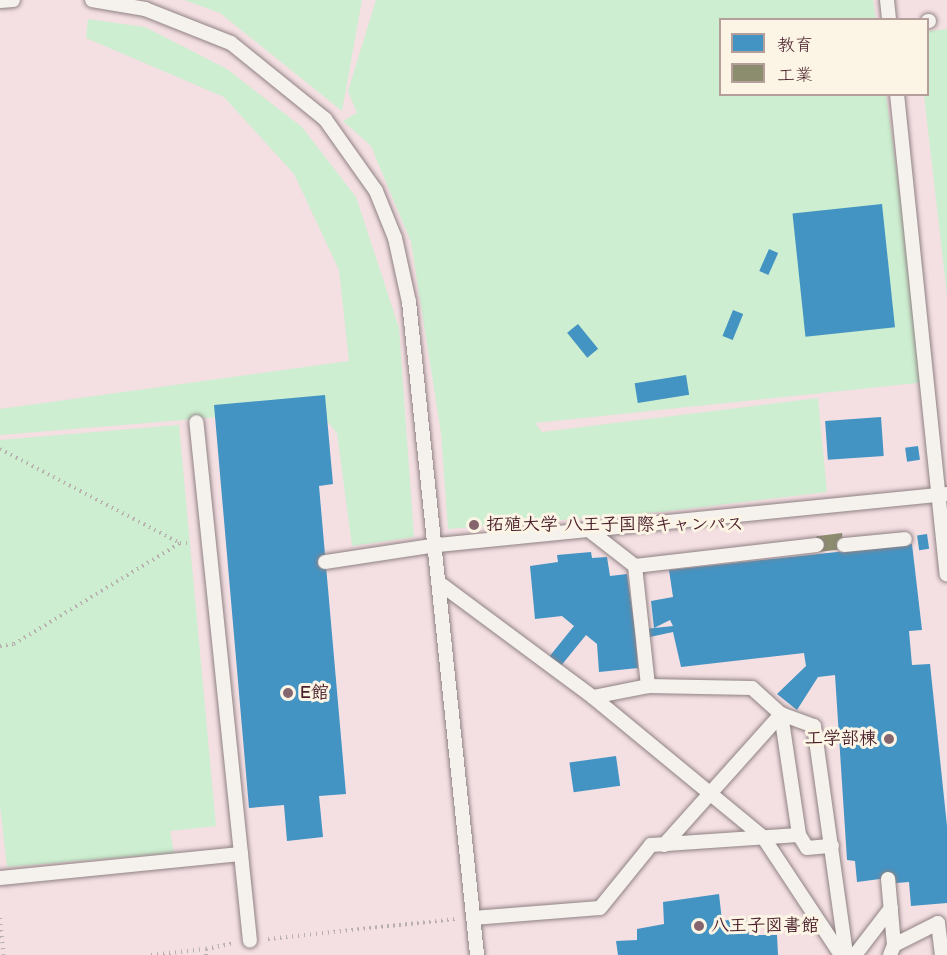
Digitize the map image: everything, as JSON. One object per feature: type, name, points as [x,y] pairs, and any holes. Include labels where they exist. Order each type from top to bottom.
[{"type":"lane","points":[[0,1],[13,0]]},
{"type":"lane","points":[[92,0],[167,15],[231,43],[299,93],[351,150],[376,191],[395,238],[409,302],[438,545],[438,582],[477,955]]},
{"type":"lane","points":[[886,0],[889,18]]},
{"type":"lane","points":[[897,96],[942,495],[947,574]]},
{"type":"lane","points":[[196,422],[250,940]]},
{"type":"lane","points":[[325,562],[438,545],[942,495]]},
{"type":"lane","points":[[590,531],[635,566],[817,545]]},
{"type":"lane","points":[[844,545],[905,539]]},
{"type":"lane","points":[[635,566],[648,686]]},
{"type":"lane","points":[[438,582],[593,698],[763,837],[841,955]]},
{"type":"lane","points":[[593,698],[648,686],[752,688],[781,714],[814,726],[846,955]]},
{"type":"lane","points":[[664,844],[781,714]]},
{"type":"lane","points":[[781,714],[799,836],[807,848],[832,846]]},
{"type":"lane","points":[[473,918],[600,908],[651,846],[799,836]]},
{"type":"lane","points":[[0,878],[241,854]]},
{"type":"lane","points":[[888,879],[892,950],[938,923],[942,955]]},
{"type":"lane","points":[[855,955],[891,908]]},
{"type":"path","points":[[0,449],[180,543],[209,543]]},
{"type":"path","points":[[0,646],[14,644],[180,543]]},
{"type":"path","points":[[0,918],[4,955]]},
{"type":"path","points":[[310,937],[447,920]]},
{"type":"path","points":[[151,955],[206,949]]},
{"type":"shaded area","name":"拓殖大学 八王子国際キャンパス","points":[[0,0],[947,0],[947,955],[0,955]]},
{"type":"green space","points":[[184,0],[362,0],[342,111],[220,13]]},
{"type":"green space","points":[[376,0],[873,0],[876,18],[719,18],[719,96],[886,96],[927,382],[535,423],[542,432],[818,398],[827,492],[661,512],[448,529],[441,433],[411,242],[371,146],[343,121],[357,113],[348,91]]},
{"type":"green space","points":[[88,19],[145,27],[227,69],[302,127],[356,197],[399,328],[414,537],[352,546],[337,433],[317,409],[0,435],[0,409],[349,361],[339,270],[294,174],[224,97],[86,38]]},
{"type":"green space","points":[[947,29],[947,295],[924,96],[929,96],[929,31]]},
{"type":"green space","points":[[179,425],[216,826],[170,831],[174,853],[7,867],[0,805],[0,440]]},
{"type":"building: 教育","points":[[882,204],[895,327],[805,337],[792,213]]},
{"type":"building: 教育","points":[[769,249],[778,253],[768,275],[759,271]]},
{"type":"building: 教育","points":[[733,310],[743,314],[733,340],[723,336]]},
{"type":"building: 教育","points":[[578,324],[598,349],[587,358],[567,333]]},
{"type":"building: 教育","points":[[686,375],[689,395],[638,403],[635,383]]},
{"type":"building: 教育","name":"E館","points":[[325,395],[333,484],[319,486],[346,794],[319,796],[323,837],[287,841],[284,805],[249,808],[214,405]]},
{"type":"building: 教育","points":[[881,417],[884,456],[828,460],[825,421]]},
{"type":"building: 教育","points":[[918,446],[920,460],[907,462],[905,448]]},
{"type":"building: 教育","points":[[927,534],[929,549],[919,550],[917,535]]},
{"type":"building: 教育","name":"工学部棟","points":[[912,544],[922,630],[909,631],[912,665],[930,664],[947,826],[947,903],[911,906],[909,882],[896,883],[895,877],[857,882],[855,861],[847,860],[835,675],[818,677],[797,710],[777,694],[806,666],[804,653],[681,667],[673,632],[636,640],[638,668],[599,672],[597,644],[586,635],[560,667],[549,657],[574,626],[562,616],[535,619],[530,566],[558,562],[557,555],[591,552],[592,558],[607,557],[610,576],[627,574],[635,630],[654,628],[651,601],[673,597],[669,570]],"holes":[[[670,620],[673,626],[654,628]]]},
{"type":"building: 教育","points":[[616,756],[620,786],[574,792],[569,763]]},
{"type":"building: 教育","name":"八王子図書館","points":[[719,894],[722,921],[746,917],[749,935],[777,935],[778,955],[618,955],[616,941],[637,940],[637,929],[664,924],[663,902]]},
{"type":"building: 工業","points":[[842,533],[844,549],[818,552],[816,536]]},
{"type":"place","name":"拓殖大学 八王子国際キャンパス","points":[[474,525]]},
{"type":"place","name":"E館","points":[[288,693]]},
{"type":"place","name":"工学部棟","points":[[889,739]]},
{"type":"place","name":"八王子図書館","points":[[699,926]]}]
